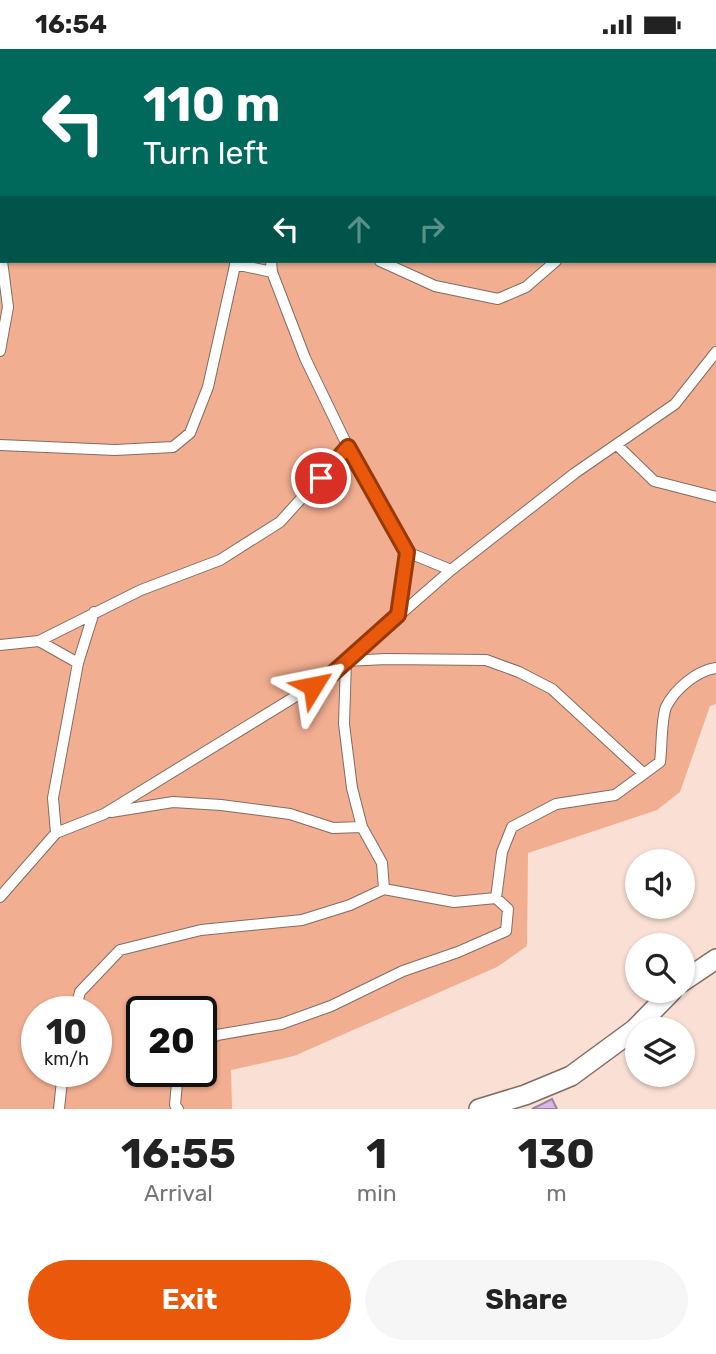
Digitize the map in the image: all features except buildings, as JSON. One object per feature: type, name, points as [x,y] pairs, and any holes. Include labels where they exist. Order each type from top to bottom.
[{"type":"street","points":[[695,973],[716,959]]},
{"type":"street","points":[[479,1109],[571,1076],[635,1029],[660,1003]]},
{"type":"lane","points":[[0,351],[8,307],[2,263]]},
{"type":"lane","points":[[0,445],[115,450],[173,447],[190,433],[208,387],[236,263]]},
{"type":"lane","points":[[245,263],[271,266],[305,358],[348,447],[407,552],[398,615]]},
{"type":"lane","points":[[384,263],[435,286],[498,299],[526,287],[554,263]]},
{"type":"lane","points":[[0,897],[57,833],[104,814],[332,674],[451,570],[575,473],[675,404],[716,352]]},
{"type":"lane","points":[[617,445],[654,481],[716,497]]},
{"type":"lane","points":[[0,645],[38,641],[93,612],[220,560],[280,522],[348,447]]},
{"type":"lane","points":[[407,552],[451,570]]},
{"type":"lane","points":[[57,833],[53,798],[78,663],[93,612]]},
{"type":"lane","points":[[38,641],[78,663]]},
{"type":"lane","points":[[346,661],[486,660],[519,672],[552,689],[643,773]]},
{"type":"lane","points":[[346,661],[344,724],[352,788],[362,827],[382,863],[384,889]]},
{"type":"lane","points":[[496,898],[502,852],[512,827],[556,804],[615,795],[660,762],[666,709],[681,687],[705,669],[716,668]]},
{"type":"lane","points":[[104,814],[173,802],[290,814],[333,828],[362,827]]},
{"type":"lane","points":[[79,996],[120,950],[201,930],[302,920],[349,905],[384,889],[454,902],[496,898],[508,909],[506,931],[458,952],[403,971],[281,1024],[217,1035]]},
{"type":"lane","points":[[58,1109],[61,1087]]},
{"type":"lane","points":[[177,1087],[178,1109]]},
{"type":"shaded area","points":[[0,263],[716,263],[716,704],[710,706],[680,792],[657,810],[528,853],[527,946],[497,967],[294,1056],[231,1070],[232,1109],[0,1109]]},
{"type":"route","points":[[313,686],[332,674],[398,615],[407,552],[348,447],[321,478]]}]
